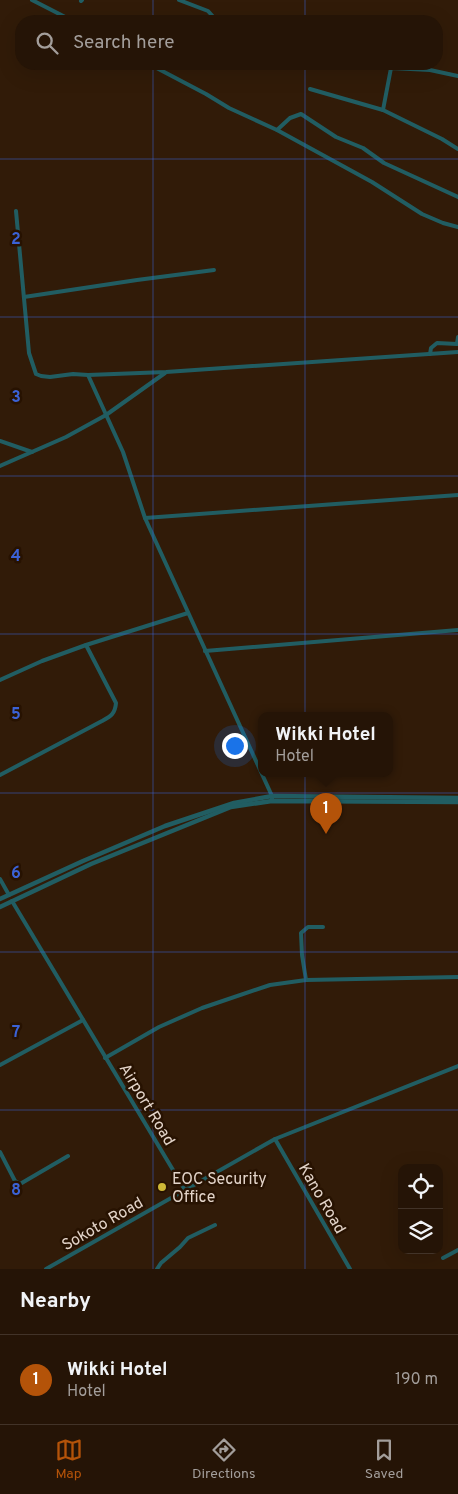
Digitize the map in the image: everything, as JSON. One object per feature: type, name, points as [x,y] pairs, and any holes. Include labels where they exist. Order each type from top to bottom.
[{"type":"street","points":[[32,0],[61,15]]},
{"type":"street","points":[[180,0],[208,11],[212,15]]},
{"type":"street","points":[[160,70],[229,108],[277,130],[372,182],[422,214],[458,227]]},
{"type":"street","points":[[383,110],[391,70]]},
{"type":"street","points":[[430,70],[458,76]]},
{"type":"street","points":[[310,89],[383,110],[458,149]]},
{"type":"street","points":[[277,130],[290,118],[301,114],[336,137],[363,148],[384,163],[458,197]]},
{"type":"street","points":[[16,211],[29,354],[36,374],[41,376],[166,372],[458,352]]},
{"type":"street","points":[[24,297],[214,270]]},
{"type":"street","points":[[430,354],[431,348],[437,343],[458,344],[458,337]]},
{"type":"street","points":[[0,466],[66,437],[106,415],[166,372]]},
{"type":"street","points":[[88,375],[123,452],[145,518],[258,767]]},
{"type":"street","points":[[0,441],[32,452]]},
{"type":"street","points":[[145,518],[458,495]]},
{"type":"street","points":[[0,680],[42,661],[86,645],[188,613]]},
{"type":"street","points":[[205,651],[458,630]]},
{"type":"street","points":[[0,775],[102,722],[115,710],[116,703],[86,645]]},
{"type":"street","points":[[262,777],[272,798]]},
{"type":"street","points":[[0,899],[165,826],[234,803],[272,798],[458,798]]},
{"type":"street","points":[[0,907],[91,864],[223,810],[241,805],[272,798],[458,802]]},
{"type":"street","points":[[0,879],[9,895]]},
{"type":"street","name":"Airport Road","points":[[12,901],[185,1190]]},
{"type":"street","points":[[306,980],[301,933],[308,927],[323,928]]},
{"type":"street","points":[[105,1058],[159,1027],[202,1008],[270,985],[306,980],[458,977]]},
{"type":"street","points":[[0,1065],[83,1020]]},
{"type":"street","name":"Sokoto Road","points":[[46,1269],[275,1139],[458,1066]]},
{"type":"street","name":"Kano Road","points":[[275,1139],[350,1269]]},
{"type":"street","points":[[0,1152],[15,1181],[20,1184],[68,1156]]},
{"type":"street","points":[[158,1269],[188,1238],[216,1225]]},
{"type":"street","points":[[443,1258],[458,1250]]},
{"type":"place","name":"Wikki Hotel","points":[[326,834]]},
{"type":"place","name":"EOC Security Office","points":[[162,1187]]}]
